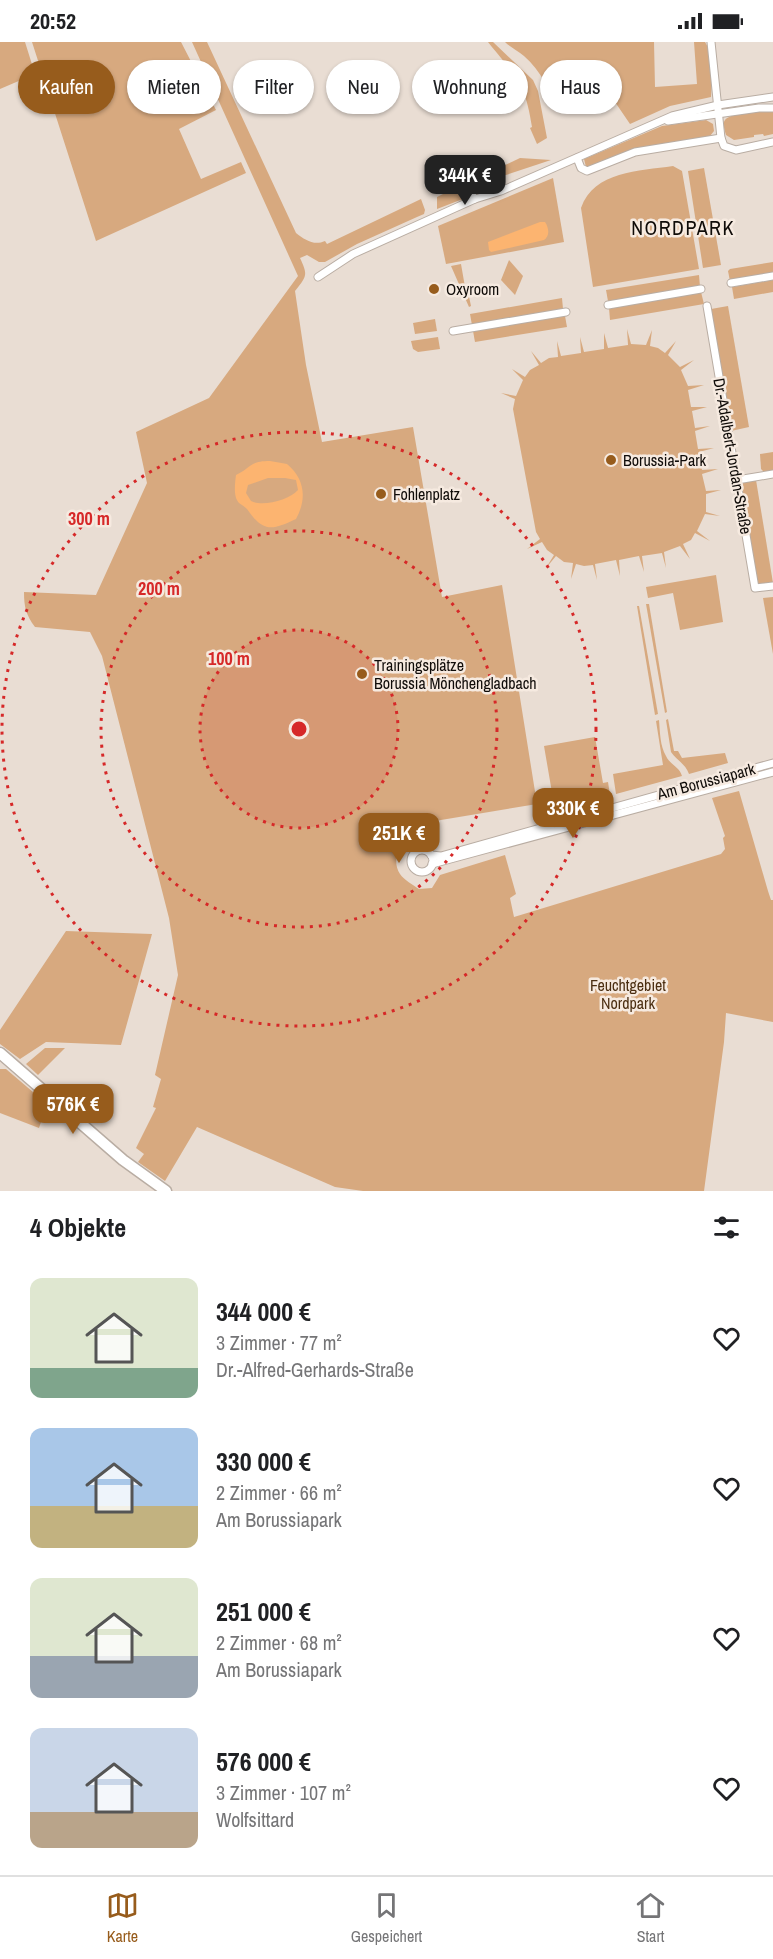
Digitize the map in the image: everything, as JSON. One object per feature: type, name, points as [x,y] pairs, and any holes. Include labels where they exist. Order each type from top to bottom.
[{"type":"street","points":[[711,42],[718,114],[724,146],[736,150],[773,142]]},
{"type":"street","points":[[318,277],[335,264],[370,245],[672,116],[718,105],[773,97]]},
{"type":"street","points":[[657,122],[773,108]]},
{"type":"street","points":[[577,158],[581,168],[587,171],[635,152],[721,138]]},
{"type":"street","points":[[476,199],[470,192],[470,188],[477,183],[489,190],[501,191]]},
{"type":"street","points":[[730,283],[773,276]]},
{"type":"street","points":[[608,305],[701,289]]},
{"type":"street","name":"Dr.-Adalbert-Jordan-Straße","points":[[707,306],[755,588],[773,586]]},
{"type":"street","points":[[453,331],[566,312]]},
{"type":"street","points":[[737,480],[773,474]]},
{"type":"street","name":"Am Borussiapark","points":[[773,763],[441,856],[431,855],[426,850],[418,850],[412,856],[411,863],[414,869],[421,872],[427,871],[432,864],[773,772]]},
{"type":"street","points":[[431,855],[432,864]]},
{"type":"street","points":[[0,1053],[123,1161],[166,1191]]},
{"type":"green space","points":[[0,42],[25,42],[31,60],[18,60],[18,81],[0,89]]},
{"type":"green space","points":[[32,42],[181,42],[190,60],[127,60],[127,114],[208,114],[179,129],[201,179],[241,162],[246,173],[96,241],[55,114],[115,114],[115,60],[38,60]]},
{"type":"green space","points":[[192,42],[207,42],[215,60],[200,60]]},
{"type":"green space","points":[[488,42],[493,42],[512,60],[502,60]]},
{"type":"green space","points":[[505,42],[654,42],[655,87],[697,84],[694,42],[705,42],[711,61],[711,97],[670,106],[630,124],[622,112],[622,60],[540,60],[540,74],[524,56]]},
{"type":"green space","name":"Feuchtgebiet Nordpark","points":[[221,72],[233,98],[233,114],[241,114],[299,236],[310,242],[325,241],[327,244],[421,199],[425,210],[424,214],[357,244],[325,262],[319,262],[307,255],[300,258],[305,275],[295,291],[306,365],[322,442],[413,427],[442,597],[502,585],[537,804],[411,825],[413,838],[400,848],[396,858],[400,874],[419,889],[432,888],[440,875],[505,855],[516,894],[510,898],[514,917],[721,854],[725,849],[723,838],[725,836],[712,798],[739,791],[768,891],[773,900],[773,1022],[726,1013],[704,1191],[363,1191],[335,1187],[197,1127],[165,1181],[138,1162],[144,1154],[136,1148],[156,1108],[153,1107],[161,1079],[155,1075],[178,975],[169,918],[102,656],[90,632],[35,627],[26,611],[24,592],[96,595],[147,483],[136,432],[209,398],[298,276],[221,106]]},
{"type":"green space","points":[[528,75],[538,91],[540,114],[542,114],[547,138],[537,144],[530,128],[532,127],[529,112]]},
{"type":"green space","points":[[773,110],[773,134],[754,135],[754,137],[734,140],[726,135],[724,123],[728,118]]},
{"type":"green space","points":[[706,120],[713,124],[714,131],[710,136],[633,149],[586,167],[584,159],[662,126]]},
{"type":"green space","points":[[520,158],[551,160],[506,175],[486,174]]},
{"type":"green space","points":[[673,166],[682,171],[699,269],[593,287],[581,208],[587,196],[596,187],[619,175]]},
{"type":"green space","points":[[704,168],[721,265],[703,268],[688,171]]},
{"type":"green space","points":[[553,178],[564,242],[446,264],[438,226]]},
{"type":"green space","points":[[471,182],[468,197],[437,209],[437,197]]},
{"type":"green space","points":[[509,260],[523,276],[515,295],[501,280]]},
{"type":"green space","points":[[773,262],[773,274],[730,281],[728,271],[730,269]]},
{"type":"green space","points":[[461,264],[471,306],[469,307],[451,266]]},
{"type":"green space","points":[[699,275],[700,287],[608,301],[606,290]]},
{"type":"green space","points":[[773,280],[773,292],[734,299],[732,287]]},
{"type":"green space","points":[[701,292],[704,304],[610,320],[609,308]]},
{"type":"green space","points":[[562,298],[563,309],[472,325],[470,314]]},
{"type":"green space","points":[[728,306],[749,427],[731,431],[711,309]]},
{"type":"green space","points":[[565,316],[567,327],[475,342],[473,331]]},
{"type":"green space","points":[[435,319],[437,331],[415,334],[413,323]]},
{"type":"green space","name":"Borussia-Park","points":[[627,329],[631,344],[646,345],[652,330],[650,346],[665,353],[676,341],[668,355],[680,367],[694,360],[681,370],[688,386],[704,385],[688,390],[691,407],[707,407],[692,411],[695,428],[710,426],[695,431],[698,449],[714,448],[699,452],[702,470],[718,469],[702,474],[706,491],[721,490],[706,494],[706,512],[720,516],[705,514],[697,531],[710,541],[695,533],[691,540],[683,544],[690,559],[680,546],[664,552],[666,568],[662,553],[642,556],[644,572],[639,556],[619,560],[620,576],[616,560],[595,564],[597,580],[593,565],[576,564],[571,579],[573,563],[564,562],[556,556],[546,568],[554,555],[542,542],[527,549],[540,539],[536,532],[513,409],[515,399],[501,393],[516,396],[523,380],[512,369],[525,377],[530,370],[539,365],[531,351],[541,363],[549,358],[558,357],[557,341],[561,356],[581,353],[580,337],[584,352],[604,349],[604,333],[608,348],[628,345]]},
{"type":"green space","points":[[438,337],[440,349],[418,352],[413,349],[411,341]]},
{"type":"green space","points":[[773,452],[773,471],[764,472],[761,469],[760,454]]},
{"type":"green space","points":[[756,480],[773,583],[757,586],[740,482]]},
{"type":"green space","points":[[716,575],[723,622],[680,630],[673,593],[648,598],[646,587]]},
{"type":"green space","points":[[773,597],[773,654],[763,598]]},
{"type":"green space","points":[[646,604],[649,604],[667,712],[665,713]]},
{"type":"green space","points":[[637,606],[639,606],[658,714],[655,715]]},
{"type":"green space","points":[[668,719],[674,751],[678,751],[682,758],[725,753],[728,763],[689,774],[671,752],[666,720]]},
{"type":"green space","points":[[659,720],[664,752],[682,776],[616,794],[613,774],[663,765],[656,721]]},
{"type":"green space","points":[[595,737],[603,783],[608,782],[610,795],[555,810],[544,746]]},
{"type":"green space","points":[[66,931],[152,934],[121,1045],[46,1042],[20,1059],[0,1044],[0,1030]]},
{"type":"green space","points":[[45,1048],[65,1048],[38,1075],[26,1064]]},
{"type":"green space","points":[[0,1069],[6,1069],[47,1104],[39,1128],[0,1113]]},
{"type":"shaded area","points":[[545,222],[548,229],[544,240],[491,252],[489,250],[488,242]]},
{"type":"shaded area","points":[[263,461],[287,464],[301,483],[303,497],[300,512],[296,519],[280,526],[268,527],[258,522],[239,503],[235,494],[236,475],[254,463]],"holes":[[[268,478],[296,480],[298,490],[282,499],[269,503],[256,503],[251,501],[246,493],[248,485]]]},
{"type":"place","name":"Oxyroom","points":[[434,289]]},
{"type":"place","name":"Borussia-Park","points":[[611,460]]},
{"type":"place","name":"Fohlenplatz","points":[[381,494]]},
{"type":"place","name":"Trainingsplätze Borussia Mönchengladbach","points":[[362,674]]},
{"type":"district","name":"NORDPARK","points":[[683,227]]}]
